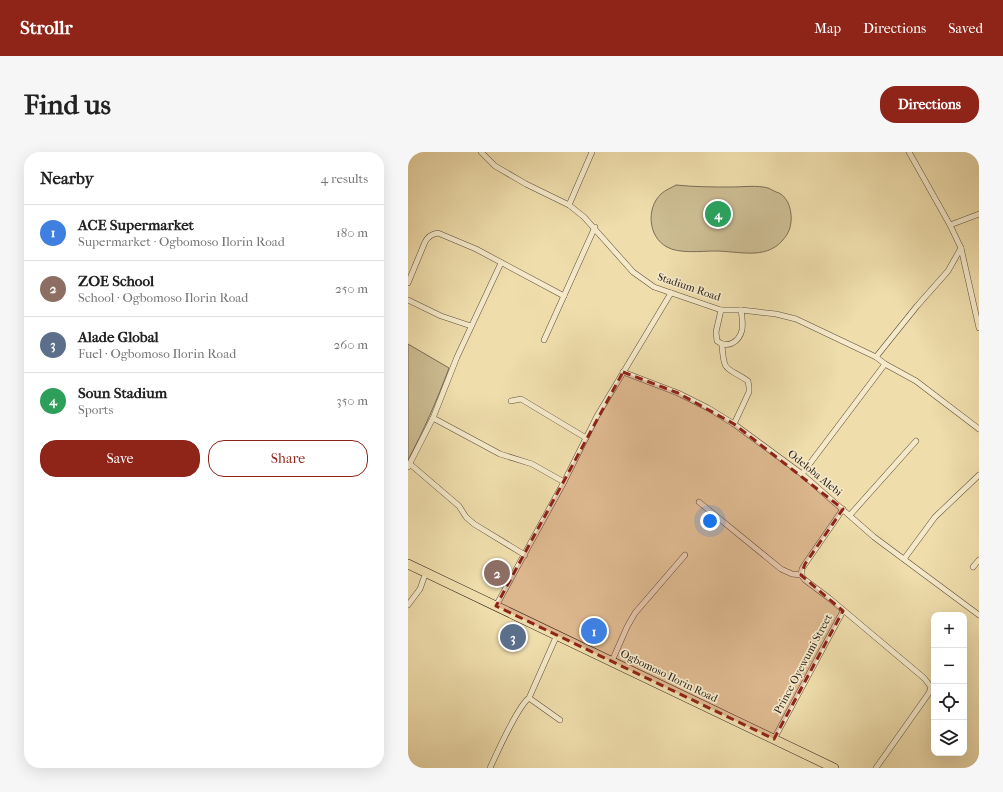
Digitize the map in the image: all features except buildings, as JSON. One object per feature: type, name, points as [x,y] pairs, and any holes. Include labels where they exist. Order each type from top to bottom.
[{"type":"highway","name":"Ogbomoso Ilorin Road","points":[[408,564],[834,768]]},
{"type":"street","name":"Stadium Road","points":[[481,152],[496,166],[526,184],[569,206],[584,217],[633,272],[654,287],[721,310],[742,310],[776,314],[796,319],[876,358],[916,381],[979,430]]},
{"type":"street","points":[[569,206],[592,152]]},
{"type":"street","points":[[909,152],[950,225],[961,248],[979,328]]},
{"type":"street","points":[[950,225],[979,214]]},
{"type":"street","points":[[544,340],[594,227]]},
{"type":"street","points":[[408,283],[427,238],[433,233],[443,234],[476,249],[564,296]]},
{"type":"street","points":[[876,358],[916,306],[948,271],[961,248]]},
{"type":"street","points":[[501,263],[457,357],[434,418],[409,466],[460,506],[466,518],[525,555]]},
{"type":"street","points":[[496,606],[564,482],[597,416],[671,293]]},
{"type":"street","points":[[408,300],[441,316],[471,326]]},
{"type":"street","points":[[721,310],[716,332],[717,342],[722,345],[730,345],[737,340],[742,329],[742,310]]},
{"type":"street","points":[[722,345],[724,364],[729,371],[748,381],[750,387],[734,424]]},
{"type":"street","points":[[802,474],[885,364]]},
{"type":"street","name":"Odeloba Alebi","points":[[623,372],[708,408],[734,424],[802,474],[874,536],[979,616]]},
{"type":"street","points":[[511,401],[521,399],[586,438]]},
{"type":"street","points":[[434,418],[500,454],[532,464],[564,482]]},
{"type":"street","points":[[850,515],[916,441]]},
{"type":"street","points":[[904,559],[935,517],[979,475]]},
{"type":"street","points":[[699,502],[781,569],[792,574],[801,575],[805,564],[843,510]]},
{"type":"street","points":[[612,661],[635,613],[685,555]]},
{"type":"street","points":[[973,567],[979,560]]},
{"type":"street","points":[[408,605],[420,589],[426,572]]},
{"type":"street","name":"Prince Oyewumi Street","points":[[774,739],[843,611],[801,575]]},
{"type":"street","points":[[843,611],[924,678],[931,687],[929,693],[876,768]]},
{"type":"street","points":[[490,768],[518,712],[528,698],[557,635]]},
{"type":"street","points":[[528,698],[560,720]]},
{"type":"highlighted area","points":[[623,372],[678,393],[734,424],[843,509],[805,564],[801,575],[843,611],[774,739],[496,606]]},
{"type":"shaded area","points":[[676,185],[711,187],[755,186],[769,188],[785,198],[790,210],[791,225],[787,235],[782,241],[768,251],[759,253],[715,251],[691,252],[672,249],[667,247],[656,236],[651,222],[651,214],[656,200],[661,194]]},
{"type":"shaded area","points":[[408,344],[449,368],[430,415],[408,460]]},
{"type":"place","name":"Soun Stadium","points":[[718,214]]},
{"type":"place","name":"ZOE School","points":[[497,573]]},
{"type":"place","name":"ACE Supermarket","points":[[594,631]]},
{"type":"place","name":"Alade Global","points":[[513,637]]}]
